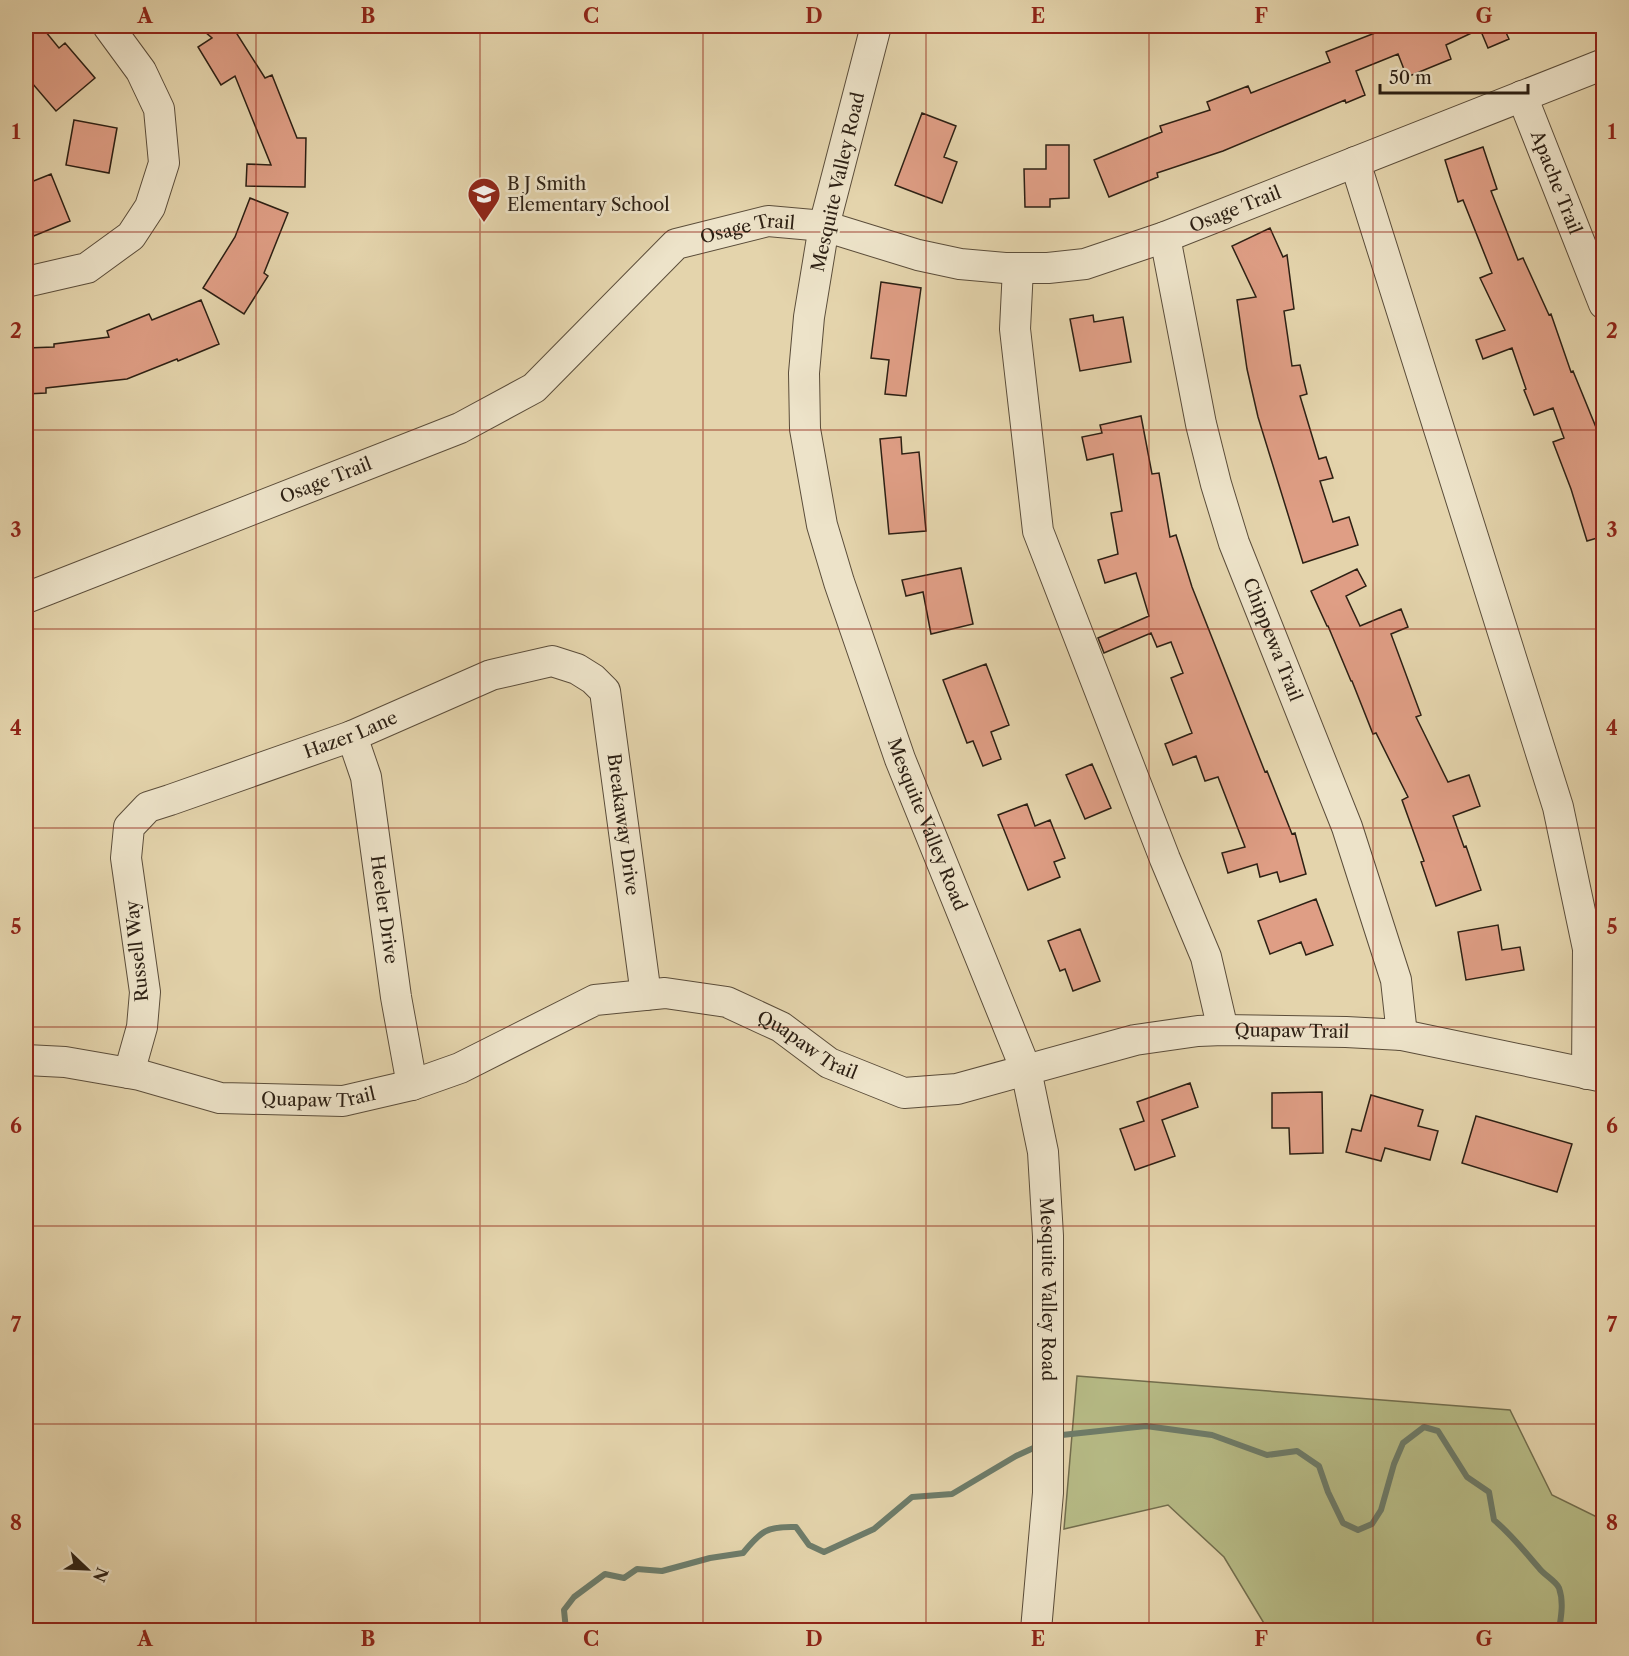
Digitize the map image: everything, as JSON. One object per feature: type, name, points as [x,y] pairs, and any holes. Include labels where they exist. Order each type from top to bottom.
[{"type":"street","points":[[26,282],[87,268],[131,236],[150,207],[164,163],[159,109],[141,71],[108,26]]},
{"type":"street","name":"Mesquite Valley Road","points":[[876,26],[824,226],[809,317],[804,373],[806,429],[822,525],[838,582],[900,759],[1026,1070],[1043,1152],[1048,1236],[1048,1492],[1036,1630]]},
{"type":"street","name":"Osage Trail","points":[[26,598],[460,428],[534,388],[676,244],[768,221],[824,226],[918,255],[960,264],[1018,268],[1048,268],[1084,264],[1165,237],[1604,64]]},
{"type":"street","name":"Apache Trail","points":[[1522,96],[1604,304]]},
{"type":"street","points":[[1355,162],[1558,807],[1588,949],[1595,1076]]},
{"type":"street","name":"Chippewa Trail","points":[[1165,237],[1201,424],[1216,484],[1234,543],[1347,827],[1396,980],[1402,1035]]},
{"type":"street","points":[[1018,268],[1015,329],[1038,531],[1165,859],[1206,957],[1223,1030]]},
{"type":"street","name":"Hazer Lane","points":[[129,827],[148,807],[352,736],[491,675],[552,661],[578,669]]},
{"type":"street","name":"Breakaway Drive","points":[[578,669],[593,679],[604,691],[646,995]]},
{"type":"street","name":"Heeler Drive","points":[[352,736],[366,777],[396,997],[412,1085]]},
{"type":"street","name":"Russell Way","points":[[129,827],[126,858],[145,992],[142,1027],[129,1073]]},
{"type":"street","name":"Quapaw Trail","points":[[26,1060],[64,1062],[140,1075],[220,1098],[343,1101],[412,1085],[460,1068],[596,1000],[665,993],[727,1002],[781,1027],[830,1063],[904,1092],[957,1089],[1135,1040],[1198,1031],[1223,1030],[1402,1035],[1595,1076]]},
{"type":"green space","points":[[1077,1376],[1510,1410],[1552,1495],[1603,1520],[1603,1630],[1268,1630],[1224,1557],[1168,1505],[1064,1529]]},
{"type":"building","points":[[41,26],[59,48],[65,43],[95,78],[56,111],[26,76],[26,35]]},
{"type":"building","points":[[198,26],[232,26],[265,78],[272,75],[297,138],[306,138],[305,187],[246,186],[247,164],[271,165],[235,76],[221,85],[198,47],[212,38]]},
{"type":"building","points":[[1393,26],[1408,26],[1411,33],[1429,26],[1503,26],[1509,39],[1488,48],[1480,29],[1446,45],[1451,59],[1407,77],[1398,54],[1356,71],[1365,95],[1346,103],[1345,100],[1223,151],[1157,173],[1158,177],[1109,197],[1094,160],[1162,132],[1160,126],[1210,110],[1207,102],[1248,86],[1251,93],[1330,62],[1326,52]]},
{"type":"building","points":[[922,113],[956,126],[944,157],[957,162],[942,203],[895,185]]},
{"type":"building","points":[[74,120],[117,128],[109,173],[66,165]]},
{"type":"building","points":[[1046,145],[1069,145],[1069,198],[1050,199],[1050,207],[1025,207],[1024,169],[1046,169]]},
{"type":"building","points":[[1483,147],[1497,189],[1491,191],[1518,260],[1523,258],[1549,315],[1551,314],[1571,372],[1573,371],[1604,447],[1604,536],[1587,541],[1553,442],[1564,438],[1553,408],[1534,415],[1512,348],[1483,359],[1476,340],[1505,330],[1480,278],[1492,273],[1463,200],[1458,202],[1445,160]]},
{"type":"building","points":[[51,174],[70,221],[29,238],[26,228],[26,184]]},
{"type":"building","points":[[250,198],[288,213],[264,273],[268,276],[244,314],[203,288],[235,237]]},
{"type":"building","points":[[1270,228],[1283,257],[1287,255],[1294,309],[1284,311],[1292,366],[1300,365],[1307,394],[1300,396],[1319,459],[1326,457],[1333,478],[1320,481],[1333,522],[1349,517],[1358,545],[1303,563],[1258,417],[1247,369],[1237,300],[1256,297],[1232,246]]},
{"type":"building","points":[[881,282],[921,288],[906,396],[885,394],[889,360],[871,358]]},
{"type":"building","points":[[201,300],[219,344],[127,379],[46,388],[46,393],[26,394],[26,348],[54,347],[54,344],[109,337],[107,331],[149,314],[152,320]]},
{"type":"building","points":[[1093,315],[1094,322],[1123,317],[1131,362],[1080,371],[1070,319]]},
{"type":"building","points":[[1141,416],[1152,474],[1159,473],[1170,537],[1176,535],[1192,587],[1265,772],[1267,771],[1292,834],[1295,833],[1306,874],[1280,882],[1277,872],[1260,877],[1257,864],[1228,873],[1222,853],[1245,847],[1218,777],[1205,781],[1196,756],[1173,765],[1165,744],[1192,733],[1171,678],[1183,673],[1171,642],[1157,647],[1151,633],[1104,653],[1098,638],[1149,616],[1136,573],[1105,583],[1098,560],[1118,554],[1111,513],[1122,511],[1113,454],[1087,460],[1082,437],[1102,433],[1100,425]]},
{"type":"building","points":[[901,437],[902,454],[919,452],[926,531],[889,534],[880,439]]},
{"type":"building","points":[[961,568],[973,624],[931,634],[923,592],[906,596],[902,580]]},
{"type":"building","points":[[1357,569],[1366,586],[1346,596],[1360,626],[1401,609],[1408,627],[1391,634],[1421,715],[1416,717],[1448,782],[1469,775],[1480,806],[1453,816],[1481,890],[1436,906],[1421,862],[1424,861],[1402,800],[1408,797],[1376,733],[1373,734],[1352,681],[1311,591]]},
{"type":"building","points":[[986,664],[1009,725],[991,732],[1001,759],[983,766],[973,741],[967,743],[943,680]]},
{"type":"building","points":[[1092,764],[1111,808],[1085,819],[1066,775]]},
{"type":"building","points":[[1027,804],[1035,826],[1050,820],[1065,858],[1054,862],[1060,877],[1028,890],[998,815]]},
{"type":"building","points":[[1316,899],[1333,945],[1306,955],[1301,942],[1270,954],[1258,921]]},
{"type":"building","points":[[1498,925],[1502,950],[1520,947],[1524,970],[1466,980],[1458,932]]},
{"type":"building","points":[[1080,929],[1100,981],[1073,991],[1065,969],[1060,971],[1048,941]]},
{"type":"building","points":[[1190,1083],[1198,1107],[1162,1120],[1175,1156],[1135,1170],[1120,1129],[1144,1121],[1137,1102]]},
{"type":"building","points":[[1322,1092],[1323,1153],[1290,1154],[1289,1128],[1272,1128],[1272,1093]]},
{"type":"building","points":[[1371,1095],[1423,1110],[1418,1126],[1438,1131],[1430,1160],[1385,1148],[1381,1161],[1346,1152],[1352,1129],[1361,1131]]},
{"type":"building","points":[[1476,1116],[1572,1144],[1557,1192],[1462,1163]]},
{"type":"waterway","points":[[1058,1437],[1146,1426],[1212,1435],[1267,1455],[1297,1451],[1319,1466],[1343,1523],[1358,1530],[1372,1524],[1381,1510],[1394,1464],[1403,1443],[1424,1427],[1438,1431],[1467,1477],[1489,1492],[1494,1520],[1559,1588],[1562,1604],[1559,1630]]},
{"type":"waterway","points":[[566,1630],[564,1610],[574,1597],[605,1574],[624,1578],[637,1569],[662,1571],[710,1558],[743,1553],[765,1531],[778,1528],[796,1527],[809,1545],[824,1552],[874,1529],[912,1497],[952,1494],[1016,1456],[1040,1445]]},
{"type":"place","name":"B J Smith Elementary School","points":[[484,223]]}]
